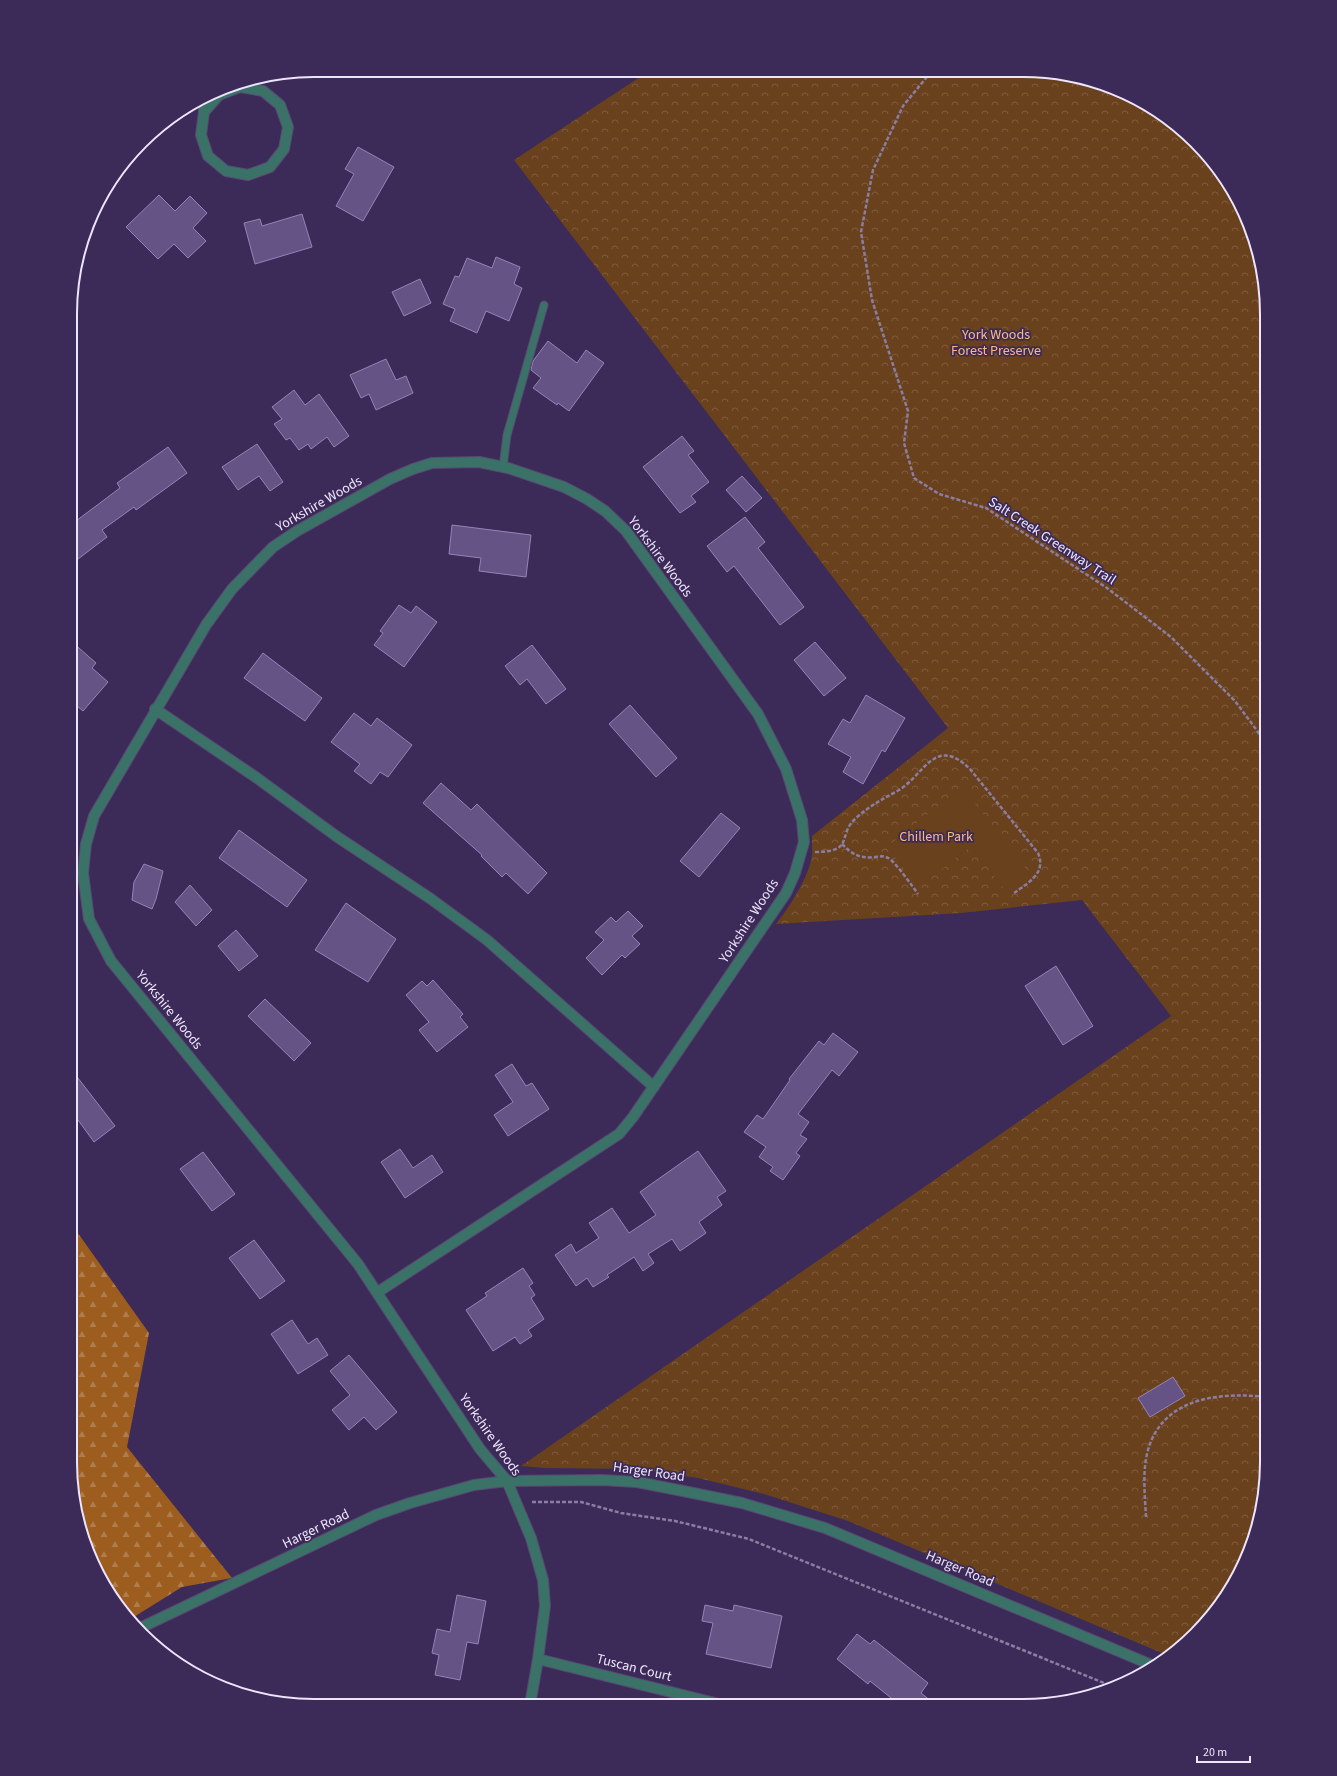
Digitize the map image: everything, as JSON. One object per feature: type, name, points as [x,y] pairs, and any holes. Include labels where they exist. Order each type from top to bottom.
[{"type":"street","points":[[204,104],[200,135],[208,156],[226,171],[248,174],[270,167],[284,149],[288,127],[280,106],[263,91],[244,88]]},
{"type":"street","points":[[204,112],[217,98]]},
{"type":"street","name":"Yorkshire Woods","points":[[378,1292],[619,1134],[633,1118],[786,894],[804,842],[802,820],[786,769],[758,714],[626,531],[605,511],[587,499],[564,487],[503,467],[479,462],[453,461],[432,463],[413,469],[384,483],[297,531],[273,547],[232,589],[206,625],[155,709],[94,816],[86,844],[83,873],[89,919],[111,961],[353,1258],[378,1292],[480,1449],[507,1481],[531,1538],[543,1580],[545,1606],[531,1699]]},
{"type":"street","points":[[155,709],[257,778],[336,836],[431,899],[487,940],[654,1087]]},
{"type":"street","name":"Harger Road","points":[[143,1627],[376,1515],[410,1503],[474,1485],[507,1481],[566,1479],[637,1482],[742,1503],[786,1515],[825,1528],[1148,1663]]},
{"type":"street","name":"Tuscan Court","points":[[538,1659],[699,1699]]},
{"type":"lane","points":[[503,467],[507,434],[544,305]]},
{"type":"path","name":"Salt Creek Greenway Trail","points":[[927,77],[903,106],[873,170],[862,232],[872,300],[908,411],[904,443],[914,478],[939,494],[986,508],[1107,588],[1171,637],[1235,701],[1260,735]]},
{"type":"path","points":[[802,851],[824,852],[835,849],[842,844],[853,820],[873,804],[900,790],[933,758],[952,756],[962,760],[970,769],[1038,853],[1041,860],[1041,868],[1034,877],[1012,894]]},
{"type":"path","points":[[842,844],[850,852],[860,857],[870,858],[881,856],[889,858],[918,894]]},
{"type":"path","points":[[1146,1517],[1145,1472],[1148,1450],[1158,1426],[1168,1416],[1193,1402],[1212,1397],[1260,1397]]},
{"type":"path","points":[[528,1499],[533,1503],[580,1502],[621,1513],[675,1521],[749,1539],[1106,1684]]},
{"type":"green space","name":"York Woods Forest Preserve","points":[[640,77],[1023,77],[1054,79],[1085,85],[1114,95],[1128,101],[1155,117],[1191,146],[1220,182],[1236,209],[1252,252],[1258,283],[1260,314],[1260,1462],[1258,1493],[1252,1524],[1236,1567],[1220,1594],[1191,1630],[1163,1653],[848,1521],[764,1494],[698,1478],[636,1469],[545,1468],[521,1466],[1171,1016],[1082,900],[961,913],[776,924],[793,900],[807,872],[812,855],[812,836],[948,728],[514,160]]},
{"type":"green space","name":"Chillem Park","points":[[962,787],[1032,877],[1009,895],[971,846],[919,887],[887,847]]},
{"type":"green space","points":[[77,1232],[149,1333],[127,1447],[232,1578],[182,1587],[135,1616],[117,1594],[101,1567],[85,1524],[79,1493],[77,1462]]},
{"type":"building","points":[[358,147],[394,167],[363,221],[336,206],[354,174],[345,169]]},
{"type":"building","points":[[159,195],[175,211],[190,196],[207,213],[193,228],[206,241],[188,258],[174,244],[158,259],[126,227]]},
{"type":"building","points":[[302,214],[312,247],[255,264],[244,223],[260,219],[262,226]]},
{"type":"building","points":[[496,257],[520,267],[514,284],[522,288],[509,321],[486,311],[477,333],[450,321],[455,309],[443,304],[455,276],[459,277],[467,258],[492,268]]},
{"type":"building","points":[[420,279],[431,303],[404,316],[392,292]]},
{"type":"building","points":[[548,341],[577,363],[586,350],[604,363],[569,411],[558,403],[557,405],[533,388],[541,378],[531,370],[533,361]]},
{"type":"building","points":[[386,359],[396,380],[406,376],[413,393],[376,410],[369,394],[361,398],[350,375]]},
{"type":"building","points":[[294,390],[305,405],[319,394],[349,436],[334,447],[327,437],[311,449],[308,444],[299,450],[290,438],[286,440],[274,424],[282,419],[272,407]]},
{"type":"building","points":[[682,436],[694,451],[688,455],[709,482],[691,496],[696,502],[680,513],[643,467]]},
{"type":"building","points":[[257,444],[283,482],[270,491],[259,476],[238,490],[222,467]]},
{"type":"building","points":[[168,447],[187,473],[136,510],[134,507],[102,530],[107,537],[78,559],[77,520],[120,488],[117,483]]},
{"type":"building","points":[[742,476],[762,498],[746,512],[726,490]]},
{"type":"building","points":[[745,517],[765,542],[758,548],[804,607],[780,625],[734,566],[727,572],[707,546]]},
{"type":"building","points":[[452,525],[531,535],[526,577],[479,571],[481,558],[449,554]]},
{"type":"building","points":[[399,605],[411,613],[416,606],[437,622],[404,667],[374,645],[383,633],[380,631]]},
{"type":"building","points":[[815,642],[846,678],[824,696],[794,660]]},
{"type":"building","points":[[532,645],[566,689],[546,704],[527,679],[520,685],[505,666]]},
{"type":"building","points":[[77,646],[96,663],[92,668],[108,682],[83,711],[77,706]]},
{"type":"building","points":[[263,653],[322,698],[305,721],[244,678]]},
{"type":"building","points":[[866,695],[905,718],[885,752],[882,750],[863,784],[843,772],[851,757],[828,744],[843,719],[850,723]]},
{"type":"building","points":[[630,705],[677,758],[656,777],[609,724]]},
{"type":"building","points":[[354,713],[371,726],[377,718],[412,745],[388,777],[380,772],[371,784],[354,771],[360,764],[331,742]]},
{"type":"building","points":[[441,783],[471,810],[477,804],[547,873],[528,894],[506,873],[502,877],[481,856],[482,855],[423,803]]},
{"type":"building","points":[[721,813],[740,828],[699,877],[680,861]]},
{"type":"building","points":[[239,830],[307,880],[287,907],[219,858]]},
{"type":"building","points":[[144,864],[163,871],[152,909],[132,900],[134,882]]},
{"type":"building","points":[[190,885],[212,910],[196,926],[175,902]]},
{"type":"building","points":[[346,903],[396,939],[368,982],[315,950]]},
{"type":"building","points":[[628,911],[643,926],[632,936],[640,944],[625,958],[622,955],[602,975],[586,958],[604,940],[595,932],[611,917],[616,922]]},
{"type":"building","points":[[236,930],[258,956],[239,971],[218,946]]},
{"type":"building","points":[[1056,966],[1093,1026],[1063,1045],[1025,986]]},
{"type":"building","points":[[433,980],[463,1014],[460,1017],[468,1027],[437,1052],[419,1030],[429,1022],[406,995],[422,981],[427,986]]},
{"type":"building","points":[[265,999],[311,1043],[294,1061],[248,1016]]},
{"type":"building","points":[[833,1033],[858,1052],[839,1076],[832,1070],[798,1114],[809,1122],[800,1135],[807,1139],[796,1153],[800,1156],[783,1180],[770,1171],[773,1167],[759,1157],[766,1147],[744,1132],[757,1115],[763,1119],[790,1080],[789,1079],[819,1041],[824,1045]]},
{"type":"building","points":[[512,1064],[526,1086],[532,1083],[549,1109],[508,1136],[494,1115],[513,1102],[495,1075]]},
{"type":"building","points":[[77,1077],[115,1126],[94,1142],[78,1120],[77,1121]]},
{"type":"building","points":[[400,1149],[413,1168],[432,1155],[443,1172],[405,1198],[381,1162]]},
{"type":"building","points":[[698,1151],[726,1191],[717,1197],[722,1205],[699,1222],[706,1233],[680,1251],[672,1239],[648,1254],[654,1263],[643,1271],[634,1257],[607,1275],[609,1277],[593,1287],[587,1278],[576,1286],[555,1255],[571,1244],[576,1253],[599,1238],[589,1223],[612,1208],[629,1233],[656,1215],[640,1192]]},
{"type":"building","points":[[203,1152],[235,1194],[212,1211],[180,1169]]},
{"type":"building","points":[[254,1240],[285,1281],[260,1299],[229,1258]]},
{"type":"building","points":[[523,1268],[533,1283],[529,1286],[535,1295],[531,1298],[544,1319],[528,1330],[532,1336],[520,1344],[515,1337],[493,1351],[466,1310],[487,1296],[485,1293]]},
{"type":"building","points":[[292,1320],[308,1344],[317,1338],[328,1355],[298,1374],[271,1334]]},
{"type":"building","points":[[349,1355],[397,1412],[376,1430],[364,1417],[349,1430],[332,1410],[350,1395],[330,1371]]},
{"type":"building","points":[[1173,1377],[1185,1396],[1150,1417],[1138,1398]]},
{"type":"building","points":[[457,1595],[486,1601],[478,1644],[467,1642],[460,1680],[435,1675],[439,1655],[432,1653],[437,1629],[450,1632]]},
{"type":"building","points":[[705,1605],[733,1611],[734,1605],[782,1616],[771,1668],[706,1654],[713,1623],[702,1621]]},
{"type":"building","points":[[857,1634],[870,1644],[874,1640],[928,1683],[921,1693],[928,1699],[892,1699],[870,1681],[868,1684],[837,1659]]}]
